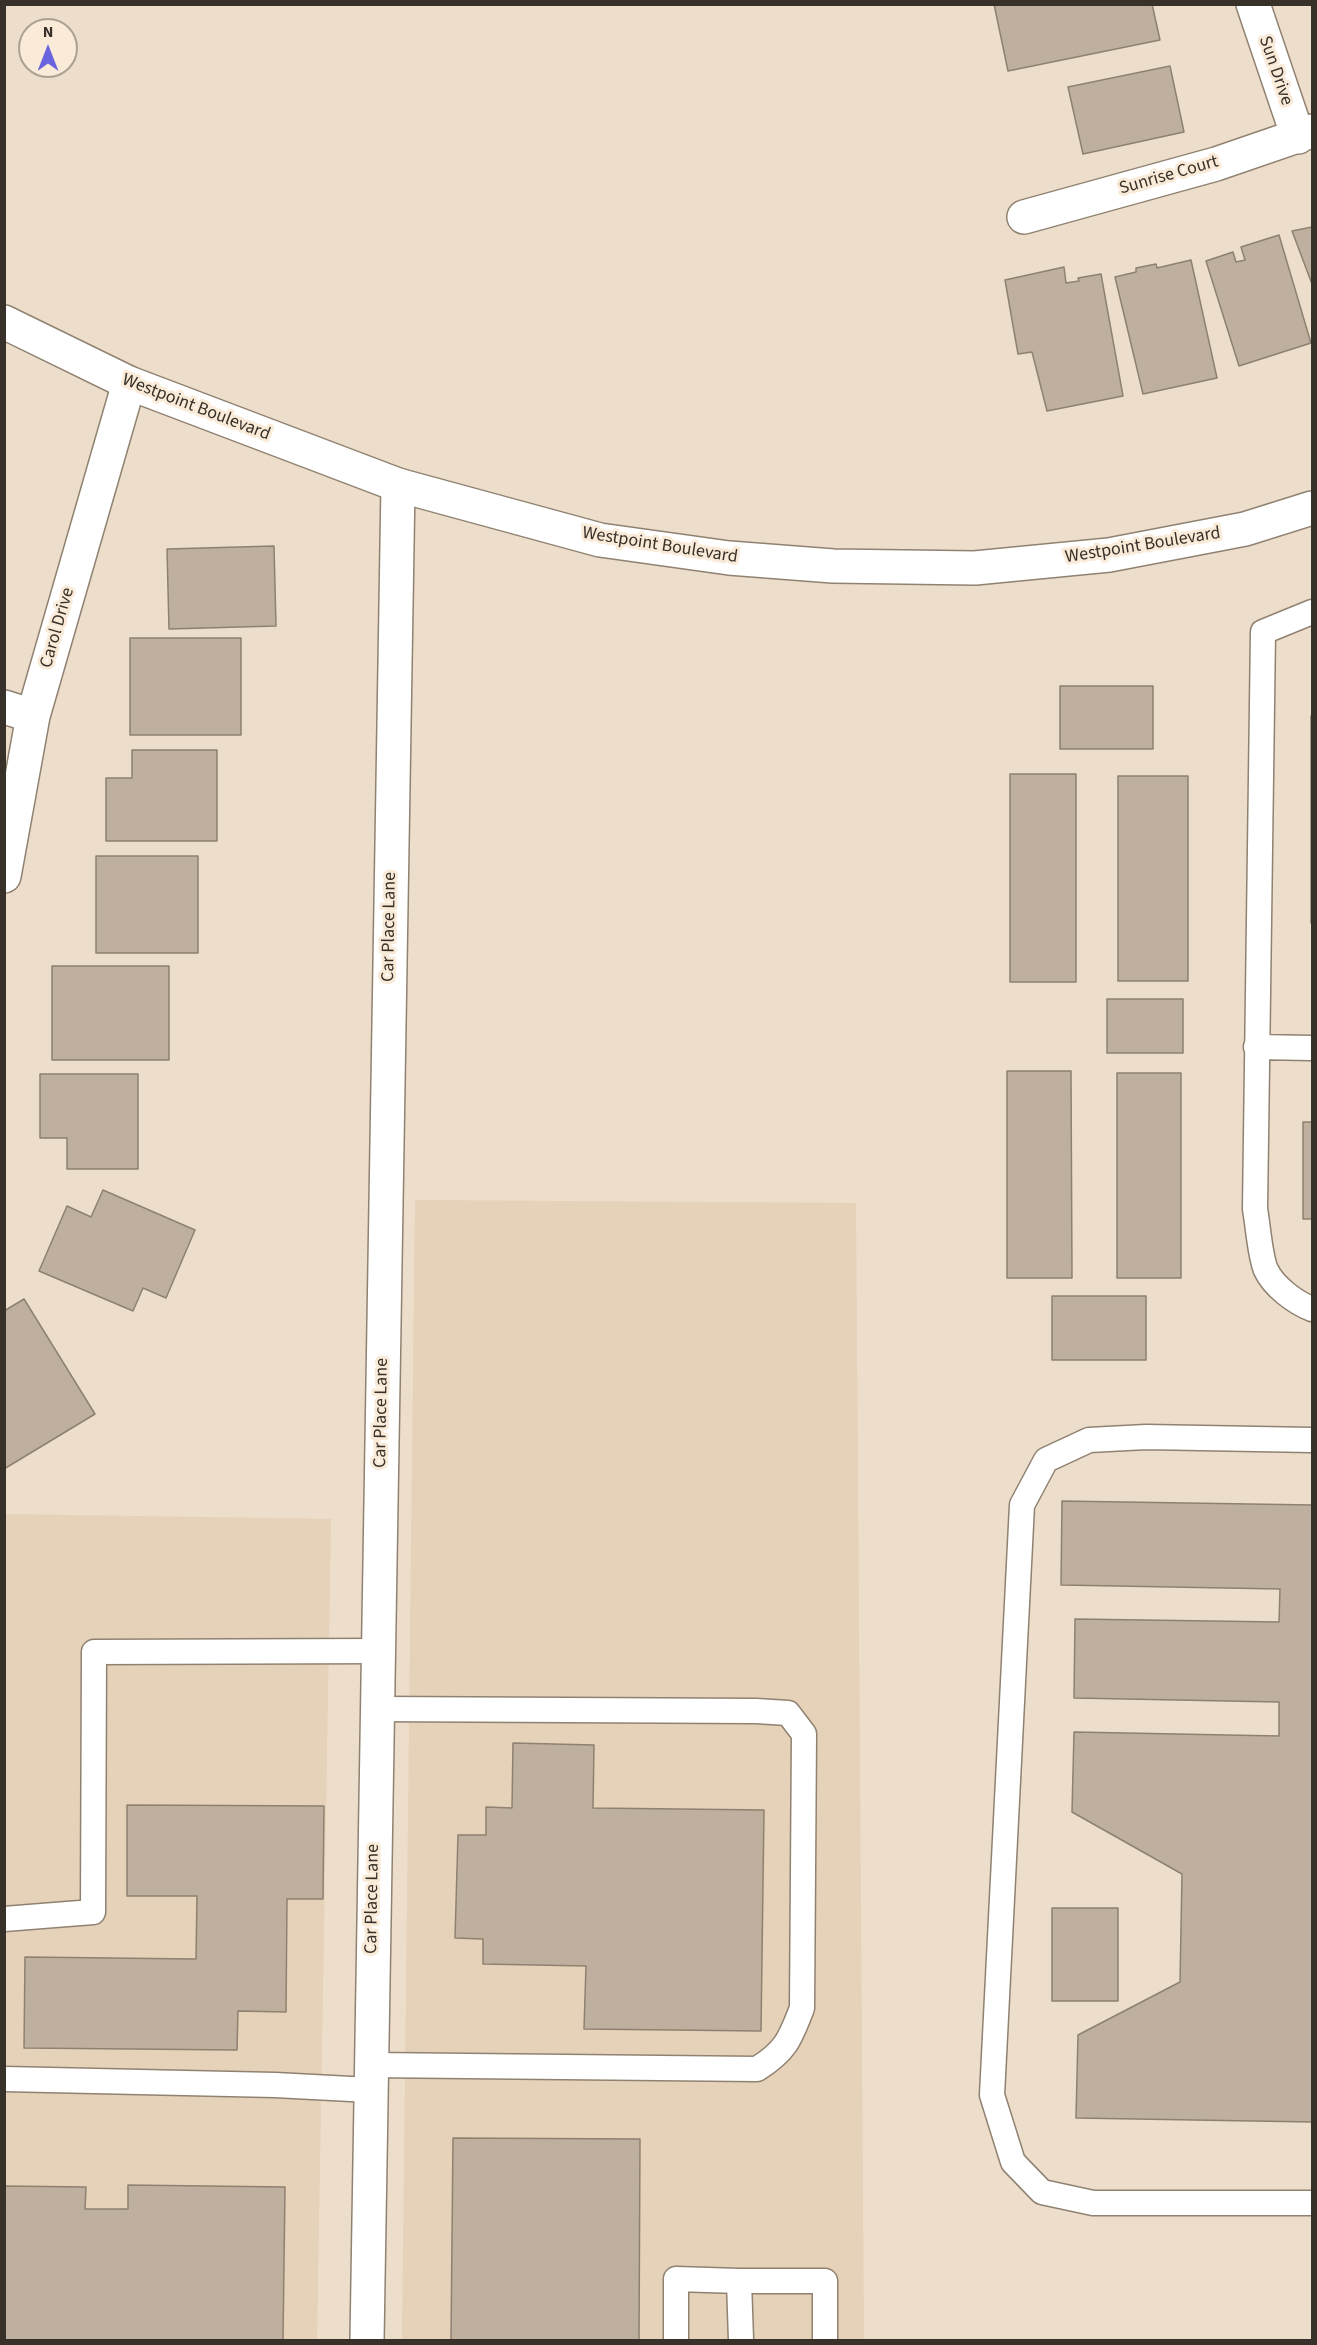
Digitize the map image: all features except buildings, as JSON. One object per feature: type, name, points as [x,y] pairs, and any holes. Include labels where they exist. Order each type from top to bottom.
[{"type":"street","name":"Sun Drive","points":[[1253,4],[1305,134]]},
{"type":"street","name":"Sunrise Court","points":[[1024,217],[1216,164],[1305,134]]},
{"type":"street","name":"Westpoint Boulevard","points":[[4,322],[129,383],[398,485],[600,540],[729,558],[833,566],[975,568],[1109,555],[1245,529],[1312,508]]},
{"type":"street","name":"Carol Drive","points":[[4,876],[19,711],[129,383]]},
{"type":"street","name":"Car Place Lane","points":[[367,2340],[398,485]]},
{"type":"lane","points":[[1312,612],[1263,632],[1255,1209],[1266,1270],[1282,1290],[1312,1309]]},
{"type":"lane","points":[[1256,1047],[1312,1048]]},
{"type":"lane","points":[[1312,1440],[1146,1437],[1089,1440],[1046,1460],[1022,1505],[992,2095],[1013,2162],[1042,2192],[1093,2203],[1312,2203]]},
{"type":"lane","points":[[4,1919],[93,1912],[94,1652],[378,1651]]},
{"type":"lane","points":[[4,2079],[275,2085],[370,2078],[757,2069],[776,2057],[791,2038],[802,2008],[804,1734],[788,1713],[376,1709]]},
{"type":"lane","points":[[676,2340],[676,2279],[825,2281],[825,2340]]},
{"type":"lane","points":[[739,2281],[741,2340]]},
{"type":"shaded area","points":[[415,1200],[856,1203],[864,2340],[402,2340]]},
{"type":"shaded area","points":[[5,1514],[331,1519],[317,2340],[5,2340]]}]
